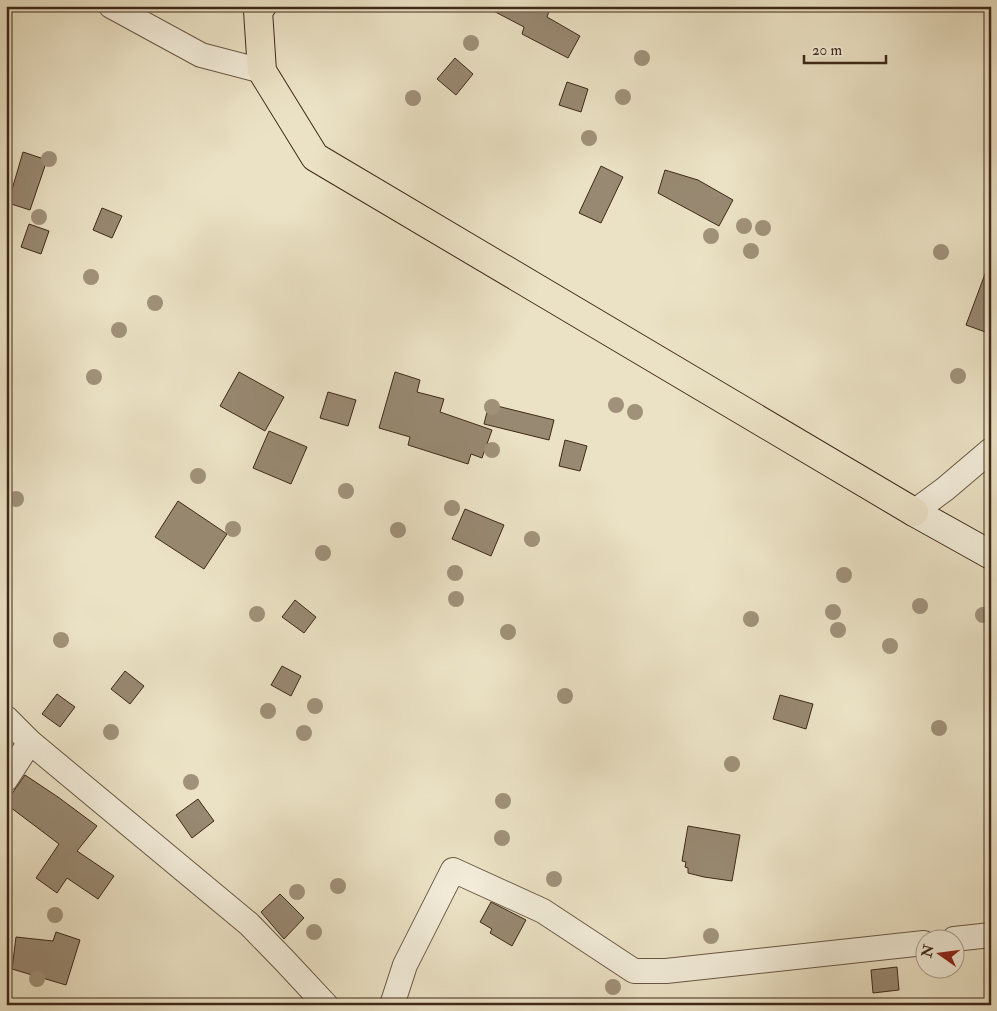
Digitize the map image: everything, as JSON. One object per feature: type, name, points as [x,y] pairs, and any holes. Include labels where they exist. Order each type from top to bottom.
[{"type":"main road","points":[[262,6],[258,11],[262,72],[315,157],[914,512]]},
{"type":"street","points":[[110,6],[201,56],[262,72]]},
{"type":"street","points":[[991,450],[945,489],[914,512],[991,555]]},
{"type":"street","points":[[6,718],[30,742],[249,924],[326,1005]]},
{"type":"street","points":[[6,779],[30,742]]},
{"type":"street","points":[[392,1005],[405,965],[453,870],[543,911],[634,970],[666,971],[914,943]]},
{"type":"street","points":[[964,938],[991,935]]},
{"type":"building","points":[[484,6],[551,6],[547,17],[580,36],[568,58],[522,34],[524,27]]},
{"type":"building","points":[[455,58],[473,74],[456,95],[437,79]]},
{"type":"building","points":[[567,82],[588,89],[581,112],[559,105]]},
{"type":"building","points":[[23,152],[47,160],[30,210],[8,203]]},
{"type":"building","points":[[601,166],[623,177],[601,223],[579,213]]},
{"type":"building","points":[[665,170],[698,180],[733,200],[719,226],[658,193]]},
{"type":"building","points":[[102,208],[122,216],[112,238],[93,230]]},
{"type":"building","points":[[29,224],[49,231],[41,254],[21,247]]},
{"type":"building","points":[[988,266],[991,266],[991,334],[966,325]]},
{"type":"building","points":[[239,372],[284,397],[265,431],[220,406]]},
{"type":"building","points":[[395,372],[420,380],[417,392],[444,399],[440,412],[492,430],[482,458],[471,454],[468,464],[408,445],[410,437],[379,428]]},
{"type":"building","points":[[328,392],[356,400],[348,426],[320,418]]},
{"type":"building","points":[[489,404],[554,420],[549,440],[484,424]]},
{"type":"building","points":[[269,431],[307,447],[291,484],[253,468]]},
{"type":"building","points":[[565,440],[587,446],[580,471],[559,466]]},
{"type":"building","points":[[178,501],[227,534],[204,569],[155,537]]},
{"type":"building","points":[[465,509],[504,525],[491,556],[452,539]]},
{"type":"building","points":[[295,600],[316,617],[304,633],[282,617]]},
{"type":"building","points":[[282,666],[301,676],[291,696],[271,685]]},
{"type":"building","points":[[125,671],[144,686],[130,704],[111,689]]},
{"type":"building","points":[[57,694],[75,707],[60,727],[42,714]]},
{"type":"building","points":[[780,695],[813,704],[806,729],[773,719]]},
{"type":"building","points":[[25,775],[97,826],[77,851],[114,876],[98,899],[67,878],[57,893],[36,878],[59,844],[6,804]]},
{"type":"building","points":[[198,799],[214,821],[192,838],[176,815]]},
{"type":"building","points":[[688,826],[740,835],[732,881],[688,873],[688,868],[685,867],[686,862],[682,861]]},
{"type":"building","points":[[280,894],[304,918],[284,939],[261,912]]},
{"type":"building","points":[[491,902],[526,920],[512,946],[490,933],[492,929],[480,922]]},
{"type":"building","points":[[56,932],[80,940],[66,985],[12,969],[16,937],[53,941]]},
{"type":"building","points":[[897,967],[899,990],[873,993],[871,970]]}]
